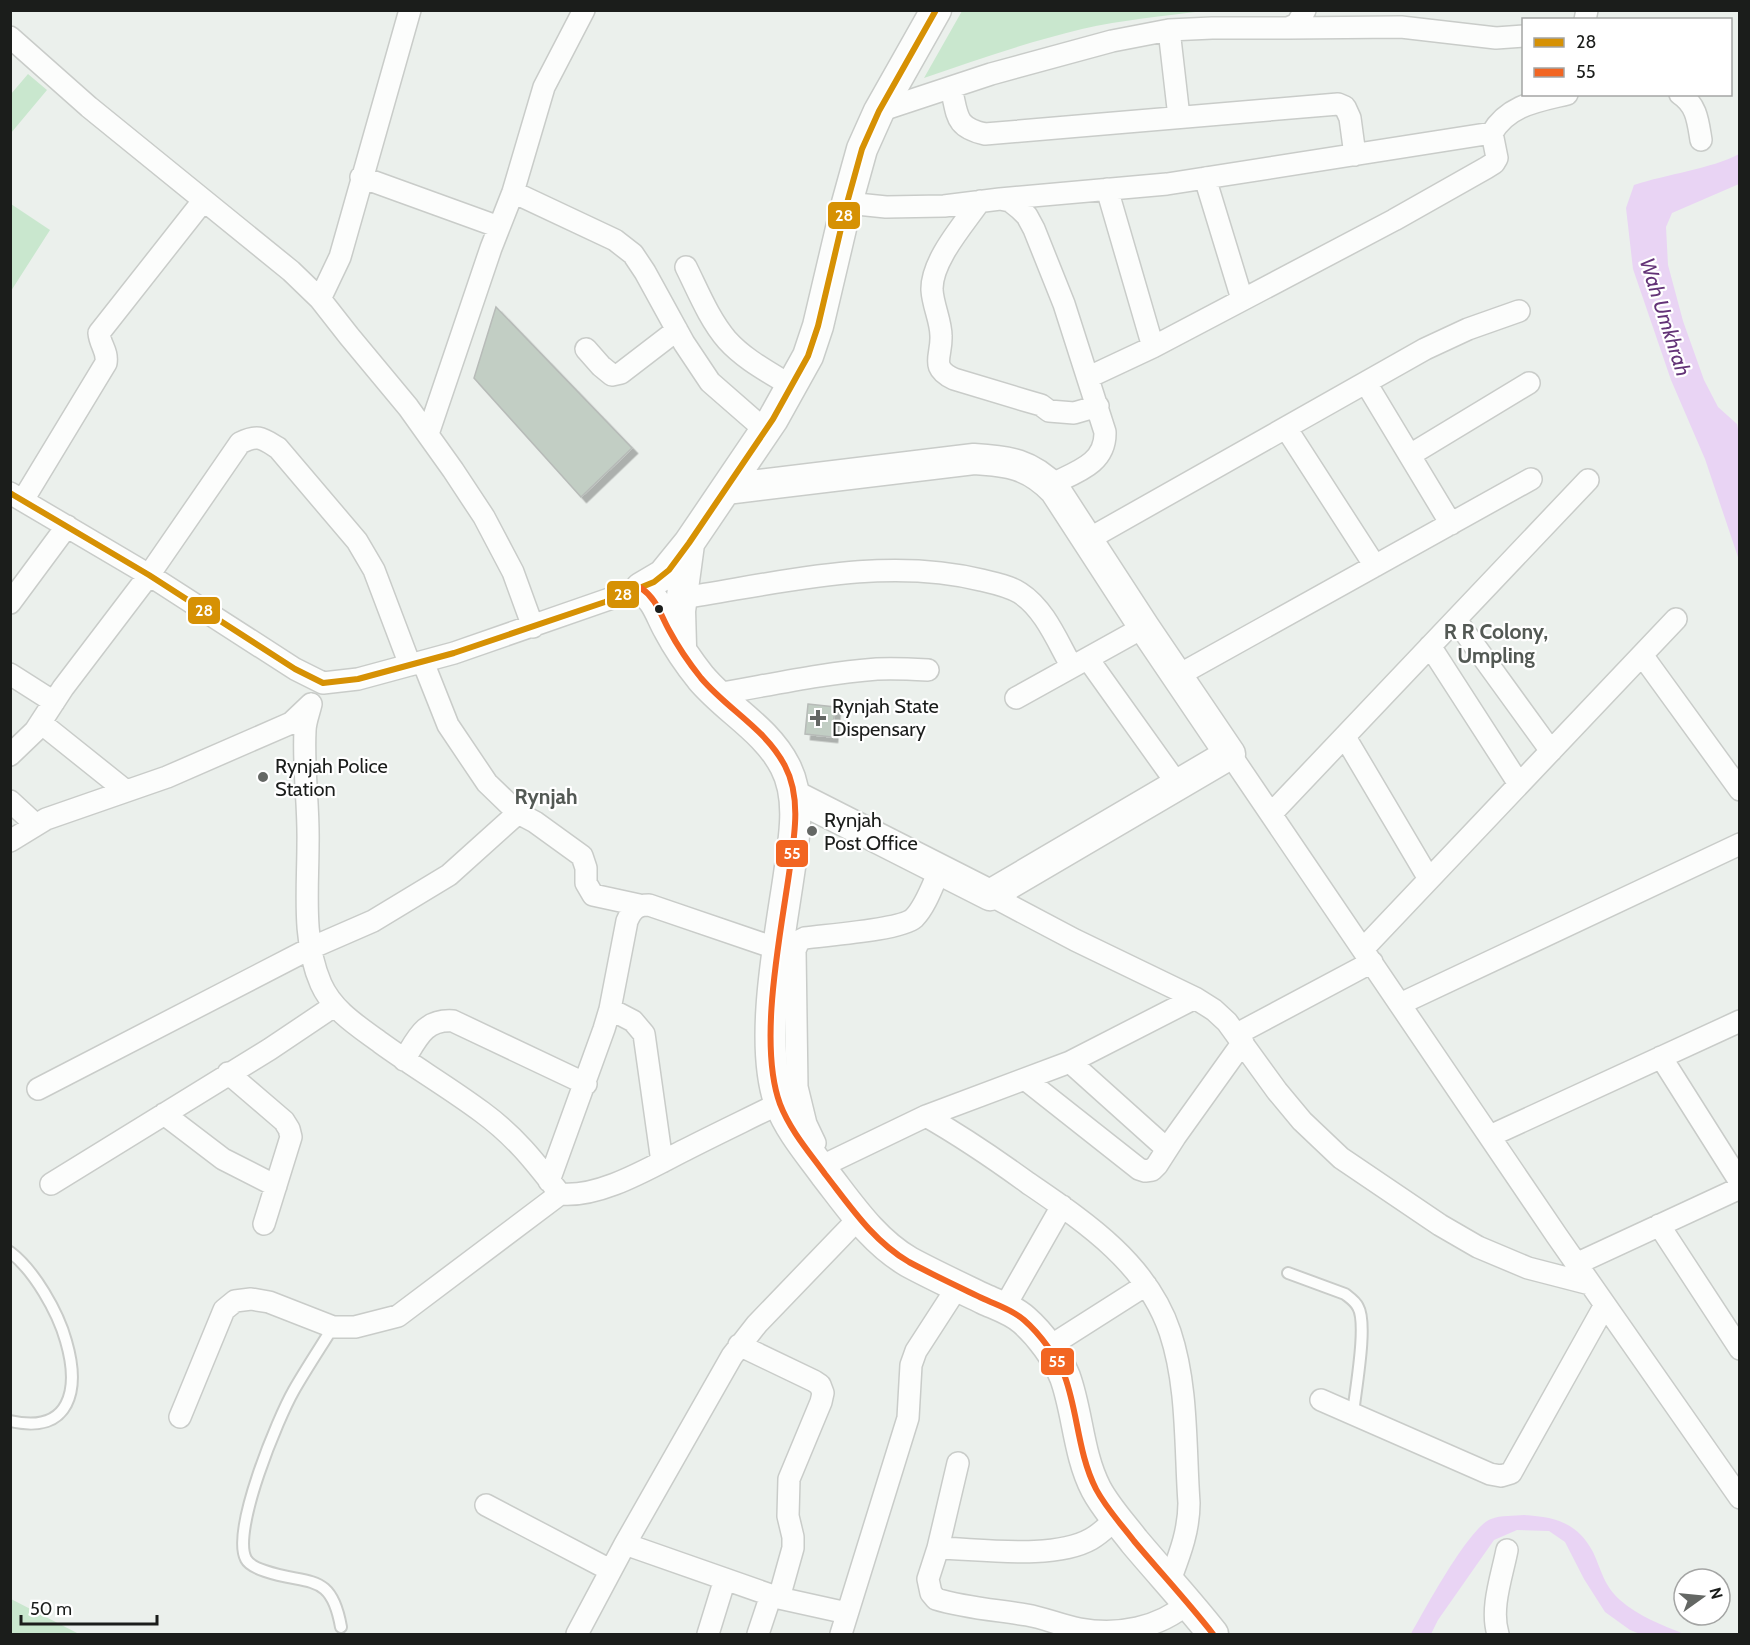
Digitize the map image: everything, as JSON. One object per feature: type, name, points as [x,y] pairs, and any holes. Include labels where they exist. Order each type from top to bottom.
[{"type":"street","points":[[320,299],[340,257],[410,10]]},
{"type":"street","points":[[428,434],[513,192],[544,87],[584,10]]},
{"type":"street","points":[[203,201],[99,333],[99,340],[107,355],[106,363],[16,496],[149,575],[279,659],[319,681],[336,683],[417,664],[533,627],[641,588],[663,576],[689,543],[765,430],[808,356],[818,326],[862,149],[879,111],[936,10]]},
{"type":"street","points":[[1288,28],[1297,24],[1305,10]]},
{"type":"street","points":[[879,111],[1042,59],[1112,41],[1168,30],[1401,27],[1496,38],[1522,36]]},
{"type":"street","points":[[1168,30],[1179,117]]},
{"type":"street","points":[[10,37],[89,107],[291,271],[320,299],[408,407],[484,517],[513,572],[533,627]]},
{"type":"street","points":[[951,88],[961,124],[969,130],[984,134],[1338,104],[1345,108],[1350,118],[1355,155]]},
{"type":"street","points":[[1089,377],[1153,347],[1394,220],[1486,168],[1497,158],[1491,133],[1496,125],[1518,108],[1558,96]]},
{"type":"street","points":[[1683,96],[1693,107],[1701,140]]},
{"type":"street","points":[[847,203],[897,207],[944,206],[1107,189],[1204,178],[1491,133]]},
{"type":"street","points":[[361,177],[499,227]]},
{"type":"street","points":[[1204,178],[1242,299]]},
{"type":"street","points":[[1107,189],[1153,347]]},
{"type":"street","points":[[513,192],[615,240],[633,254],[710,382],[765,430]]},
{"type":"street","points":[[990,200],[1010,201],[1027,216],[1034,229],[1064,304],[1106,432],[1106,444],[1101,454],[1093,462],[1050,485]]},
{"type":"street","points":[[990,200],[944,253],[933,275],[932,291],[941,329],[938,366],[943,374],[954,379],[1027,400],[1049,411],[1074,413],[1098,406]]},
{"type":"street","points":[[686,267],[711,316],[726,339],[756,364],[791,386]]},
{"type":"street","points":[[1087,540],[1449,337],[1519,311]]},
{"type":"street","points":[[586,349],[612,375],[621,373],[677,330]]},
{"type":"street","points":[[1366,383],[1451,524]]},
{"type":"street","points":[[1410,455],[1529,383]]},
{"type":"street","points":[[1286,428],[1375,566]]},
{"type":"street","points":[[10,755],[26,742],[41,723],[63,688],[149,575],[240,443],[252,437],[262,438],[278,448],[357,541],[374,570],[417,664],[453,733],[488,783],[518,813],[535,822],[582,856],[586,884],[593,895],[649,905],[778,949]]},
{"type":"street","points":[[726,489],[974,459],[1012,462],[1043,477],[1576,1264],[1740,1498]]},
{"type":"street","points":[[1177,676],[1531,479]]},
{"type":"street","points":[[1271,814],[1588,480]]},
{"type":"street","points":[[10,603],[67,526]]},
{"type":"street","points":[[682,652],[680,635],[682,598],[689,543]]},
{"type":"street","points":[[682,598],[837,574],[878,570],[944,573],[998,584],[1020,593],[1035,605],[1178,785]]},
{"type":"street","points":[[641,588],[656,602],[682,652],[717,694],[772,745],[791,777],[795,796],[792,856],[778,949],[773,996],[771,1052],[780,1103],[797,1136],[824,1165],[859,1218],[881,1242],[906,1260],[1023,1319],[1047,1348],[1064,1376],[1090,1477],[1102,1500],[1213,1635]]},
{"type":"street","points":[[1025,1079],[1139,1169],[1152,1170],[1240,1038],[1367,955],[1429,879],[1676,619]]},
{"type":"street","points":[[1456,620],[1551,751]]},
{"type":"street","points":[[1016,698],[1144,627]]},
{"type":"street","points":[[1431,646],[1519,784]]},
{"type":"street","points":[[1641,655],[1740,790]]},
{"type":"street","points":[[717,694],[848,672],[879,669],[928,670]]},
{"type":"street","points":[[10,674],[54,702]]},
{"type":"street","points":[[319,681],[304,729],[309,840],[308,914],[311,948],[321,984],[334,1006],[404,1060],[482,1112],[521,1145],[555,1188],[572,1196],[612,1184],[662,1162],[780,1103]]},
{"type":"street","points":[[10,842],[36,825],[167,777],[291,723],[311,704]]},
{"type":"street","points":[[41,723],[126,791]]},
{"type":"street","points":[[1345,737],[1429,879]]},
{"type":"street","points":[[990,895],[1230,754]]},
{"type":"street","points":[[795,796],[1075,940],[1195,998],[1214,1010],[1240,1038],[1302,1120],[1341,1158],[1440,1225],[1478,1247],[1528,1268],[1590,1284]]},
{"type":"street","points":[[10,801],[36,825]]},
{"type":"street","points":[[38,1089],[311,948],[373,921],[449,875],[518,813]]},
{"type":"street","points":[[1400,1004],[1740,844]]},
{"type":"street","points":[[824,1165],[806,1124],[798,1087],[795,950],[799,942],[805,938],[891,927],[912,920],[920,910],[940,869]]},
{"type":"street","points":[[180,1417],[224,1310],[235,1301],[251,1299],[269,1302],[333,1328],[355,1327],[398,1316],[421,1300],[555,1188],[610,1009],[627,921],[631,912],[639,905]]},
{"type":"street","points":[[824,1165],[926,1116],[1070,1062],[1195,998]]},
{"type":"street","points":[[51,1184],[334,1006]]},
{"type":"street","points":[[610,1009],[633,1022],[644,1034],[662,1162]]},
{"type":"street","points":[[404,1060],[422,1032],[433,1023],[442,1020],[453,1021],[586,1084]]},
{"type":"street","points":[[1490,1136],[1740,1021]]},
{"type":"street","points":[[1660,1057],[1740,1182]]},
{"type":"street","points":[[1070,1062],[1167,1149]]},
{"type":"street","points":[[228,1073],[284,1121],[290,1129],[291,1137],[264,1224]]},
{"type":"street","points":[[164,1114],[224,1159],[276,1186]]},
{"type":"street","points":[[926,1116],[974,1144],[1062,1206],[1121,1254],[1146,1285],[1169,1331],[1181,1386],[1189,1522],[1174,1615],[1128,1630],[1081,1630],[1038,1617],[936,1599],[928,1586],[930,1573],[958,1463]]},
{"type":"street","points":[[1576,1264],[1659,1225],[1730,1198],[1740,1188]]},
{"type":"street","points":[[1004,1308],[1062,1206]]},
{"type":"street","points":[[577,1635],[624,1544],[739,1345],[859,1218]]},
{"type":"street","points":[[1659,1225],[1740,1349]]},
{"type":"street","points":[[1047,1348],[1146,1285]]},
{"type":"street","points":[[841,1635],[908,1418],[911,1365],[916,1351],[957,1286]]},
{"type":"street","points":[[1321,1400],[1490,1474],[1501,1476],[1511,1473],[1605,1305]]},
{"type":"street","points":[[739,1345],[814,1380],[820,1385],[823,1393],[789,1479],[788,1516],[793,1548],[759,1635]]},
{"type":"street","points":[[486,1505],[610,1570]]},
{"type":"street","points":[[938,1548],[1035,1552],[1062,1550],[1089,1540],[1116,1519]]},
{"type":"street","points":[[624,1544],[775,1596],[847,1614]]},
{"type":"street","points":[[1498,1635],[1495,1612],[1507,1550]]},
{"type":"street","points":[[708,1635],[725,1579]]},
{"type":"lane","points":[[10,1252],[32,1274],[46,1297],[66,1340],[72,1369],[72,1391],[67,1405],[58,1415],[43,1423],[24,1424],[10,1421]]},
{"type":"lane","points":[[1288,1273],[1345,1294],[1359,1308],[1362,1328],[1353,1414]]},
{"type":"lane","points":[[333,1328],[293,1391],[278,1424],[245,1518],[242,1539],[246,1560],[257,1568],[323,1587],[333,1598],[341,1627]]},
{"type":"green space","points":[[962,11],[1204,11],[1082,29],[1022,45],[924,78]]},
{"type":"green space","points":[[28,74],[47,90],[11,133],[11,94]]},
{"type":"green space","points":[[11,204],[50,230],[11,291]]},
{"type":"green space","points":[[11,1599],[79,1634],[11,1634]]},
{"type":"water","name":"Wah Umkhrah","points":[[1739,154],[1739,184],[1672,213],[1666,227],[1668,265],[1683,321],[1704,380],[1718,407],[1737,424],[1739,434],[1739,560],[1705,459],[1671,380],[1633,269],[1626,208],[1634,185],[1702,168]]},
{"type":"water","points":[[1503,1516],[1546,1517],[1572,1528],[1587,1542],[1607,1583],[1620,1600],[1642,1615],[1684,1634],[1640,1634],[1630,1630],[1605,1612],[1584,1579],[1565,1542],[1549,1531],[1517,1530],[1494,1540],[1438,1620],[1431,1634],[1411,1634],[1459,1553],[1482,1525],[1491,1519]]},
{"type":"building","points":[[496,307],[632,448],[581,497],[474,378]]},
{"type":"building","points":[[808,704],[835,707],[832,737],[805,734]]},
{"type":"transit line","name":"28","points":[[10,493],[149,575],[295,669],[323,683],[358,679],[454,653],[605,602],[654,582],[669,570],[689,543],[773,419],[808,356],[818,326],[862,149],[879,111],[936,10]]},
{"type":"transit line","name":"55","points":[[641,588],[655,602],[676,643],[697,672],[768,741],[785,766],[794,791],[794,833],[776,959],[771,1021],[774,1079],[780,1104],[789,1123],[853,1210],[884,1244],[918,1267],[1015,1313],[1042,1339],[1065,1377],[1085,1462],[1100,1496],[1134,1541],[1213,1634]]},
{"type":"place","name":"Rynjah State Dispensary","points":[[818,718]]},
{"type":"place","name":"Rynjah Police Station","points":[[263,777]]},
{"type":"place","name":"Rynjah Post Office","points":[[812,831]]},
{"type":"district","name":"R R Colony, Umpling","points":[[1496,644]]},
{"type":"district","name":"Rynjah","points":[[546,797]]}]
